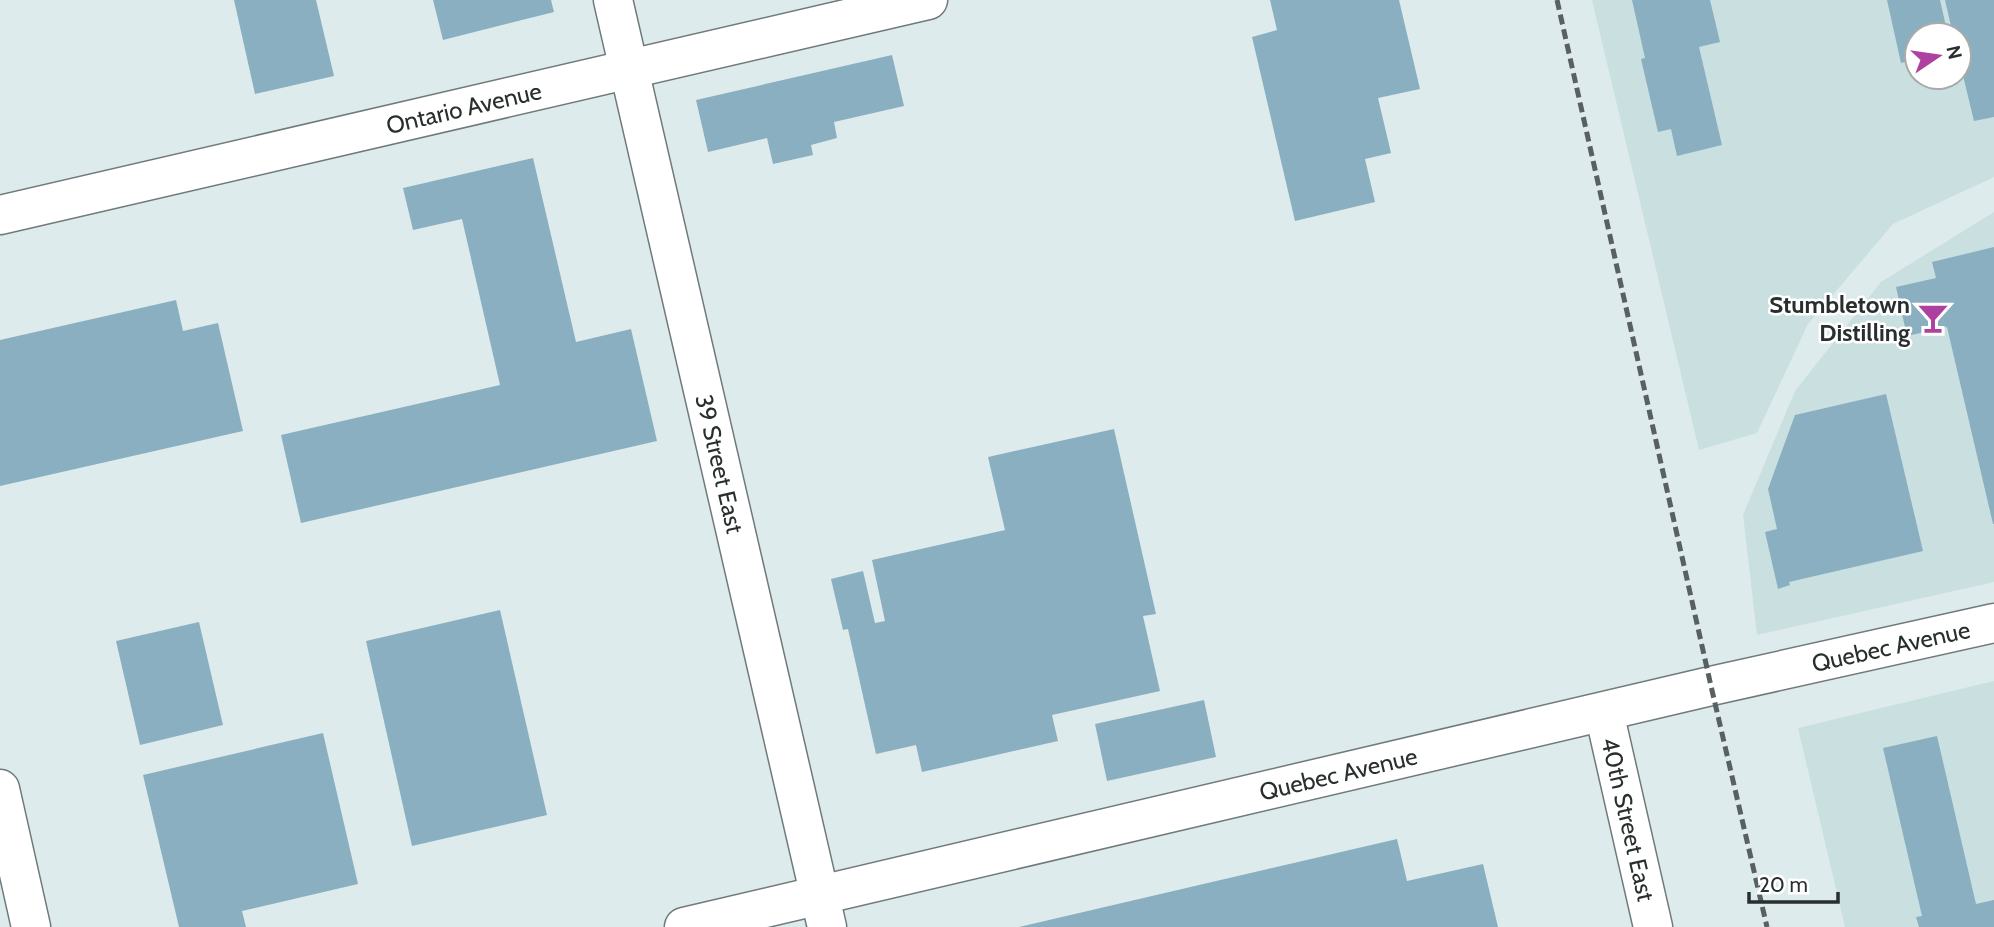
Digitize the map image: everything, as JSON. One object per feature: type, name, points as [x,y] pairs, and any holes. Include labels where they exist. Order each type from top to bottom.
[{"type":"street","name":"39 Street East","points":[[613,0],[824,911]]},
{"type":"street","name":"Ontario Avenue","points":[[0,215],[928,0]]},
{"type":"street","name":"Quebec Avenue","points":[[684,927],[824,911],[1604,712],[1994,623]]},
{"type":"street","name":"40th Street East","points":[[1604,712],[1653,927]]},
{"type":"street","points":[[0,789],[32,927]]},
{"type":"shaded area","points":[[1592,0],[1994,0],[1994,177],[1893,224],[1808,324],[1757,433],[1699,450]]},
{"type":"shaded area","points":[[1994,212],[1994,582],[1757,635],[1743,515],[1795,391],[1881,282]]},
{"type":"shaded area","points":[[1994,681],[1994,927],[1845,927],[1798,728]]},
{"type":"building","points":[[234,0],[316,0],[334,76],[255,94]]},
{"type":"building","points":[[433,0],[551,0],[554,12],[443,40]]},
{"type":"building","points":[[1270,0],[1399,0],[1420,89],[1378,98],[1391,153],[1365,159],[1375,202],[1295,221],[1252,37],[1277,30]]},
{"type":"building","points":[[1632,0],[1710,0],[1720,42],[1699,47],[1722,145],[1677,156],[1671,129],[1658,132],[1641,59],[1645,58]]},
{"type":"building","points":[[1887,0],[1940,0],[1945,21],[1903,21],[1901,63]]},
{"type":"building","points":[[1945,0],[1994,0],[1994,117],[1974,121],[1967,91],[1973,91],[1973,21],[1950,21]]},
{"type":"building","points":[[892,55],[904,106],[834,122],[837,138],[811,145],[813,155],[773,164],[767,138],[708,152],[696,100]]},
{"type":"building","points":[[533,158],[576,342],[631,329],[657,441],[301,523],[281,435],[500,385],[462,219],[413,230],[403,188]]},
{"type":"building","points":[[1994,247],[1993,524],[1947,327],[1907,336],[1896,287],[1936,278],[1932,262]]},
{"type":"building","points":[[176,300],[183,331],[218,323],[243,431],[0,486],[0,340]]},
{"type":"building","points":[[1886,394],[1923,551],[1789,582],[1790,585],[1778,589],[1765,532],[1777,529],[1768,489],[1795,415]]},
{"type":"building","points":[[1114,429],[1156,614],[1143,616],[1160,691],[1052,715],[1058,741],[922,772],[916,745],[876,754],[848,629],[843,630],[831,579],[863,571],[875,623],[885,621],[872,560],[1005,530],[988,457]]},
{"type":"building","points":[[500,610],[547,815],[412,846],[366,641]]},
{"type":"building","points":[[199,622],[223,725],[140,745],[116,641]]},
{"type":"building","points":[[1204,700],[1216,757],[1107,781],[1095,724]]},
{"type":"building","points":[[323,733],[358,884],[242,911],[246,927],[179,927],[143,775]]},
{"type":"building","points":[[1937,736],[1976,904],[1994,900],[1994,927],[1919,927],[1916,917],[1922,916],[1883,748]]},
{"type":"building","points":[[1397,839],[1407,881],[1483,864],[1498,927],[1019,927]]},
{"type":"railway","points":[[1557,0],[1767,927]]},
{"type":"place","name":"Stumbletown Distilling","points":[[1933,318]]}]
